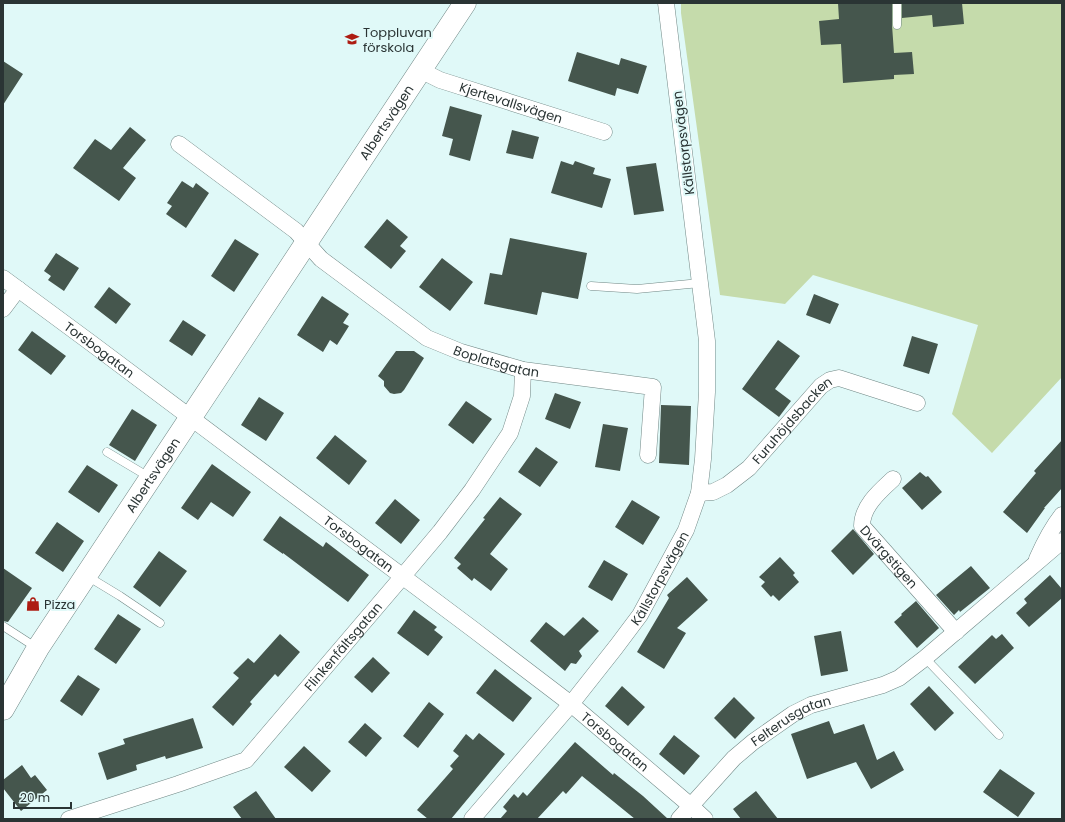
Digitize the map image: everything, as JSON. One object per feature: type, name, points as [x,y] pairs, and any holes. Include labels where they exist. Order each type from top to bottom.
[{"type":"street","name":"Albertsvägen","points":[[3,709],[38,648],[420,70],[466,3]]},
{"type":"street","name":"Källstorpsvägen","points":[[472,819],[571,704],[640,615],[686,530],[699,493],[708,392],[707,341],[666,3]]},
{"type":"street","name":"Kjertevallsvägen","points":[[420,70],[440,80],[604,132]]},
{"type":"street","points":[[179,144],[290,227],[306,242]]},
{"type":"street","name":"Boplatsgatan","points":[[306,242],[321,259],[427,338],[461,352],[523,370],[653,386],[648,455]]},
{"type":"street","name":"Torsbogatan","points":[[3,278],[403,576],[571,704],[705,819]]},
{"type":"street","points":[[3,309],[18,289]]},
{"type":"street","name":"Flinkenfältsgatan","points":[[69,819],[178,784],[246,760],[440,532],[472,490],[510,433],[522,396],[523,370]]},
{"type":"street","name":"Furuhöjdsbacken","points":[[699,493],[713,492],[727,485],[749,468],[821,386],[830,380],[839,378],[851,381],[917,403]]},
{"type":"street","name":"Dvärgstigen","points":[[894,479],[874,496],[862,519],[862,526],[956,632]]},
{"type":"street","name":"Felterusgatan","points":[[1035,563],[1047,537],[1062,515]]},
{"type":"street","name":"Felterusgatan","points":[[679,819],[734,758],[753,742],[793,714],[811,705],[883,685],[900,678],[926,658],[1062,541]]},
{"type":"lane","points":[[897,3],[898,25]]},
{"type":"lane","points":[[592,286],[637,289],[700,283]]},
{"type":"lane","points":[[107,452],[150,478]]},
{"type":"lane","points":[[86,575],[160,623]]},
{"type":"lane","points":[[3,626],[38,648]]},
{"type":"lane","points":[[926,658],[999,735]]},
{"type":"green space","points":[[681,3],[1062,3],[1062,377],[992,453],[952,414],[978,325],[813,275],[785,304],[720,295],[681,13]]},
{"type":"building","points":[[838,3],[892,3],[894,53],[912,52],[914,74],[894,75],[894,79],[843,83],[841,44],[821,45],[819,21],[839,19]]},
{"type":"building","points":[[902,3],[962,3],[964,24],[933,27],[932,15],[902,18]]},
{"type":"building","points":[[577,52],[619,65],[621,58],[647,66],[638,94],[617,88],[615,96],[568,81]]},
{"type":"building","points":[[3,61],[23,74],[3,105]]},
{"type":"building","points":[[450,106],[482,115],[470,161],[449,155],[453,139],[442,136]]},
{"type":"building","points":[[130,127],[146,140],[123,168],[136,178],[119,201],[73,168],[95,139],[111,150]]},
{"type":"building","points":[[512,130],[539,137],[533,159],[506,153]]},
{"type":"building","points":[[561,161],[573,165],[575,161],[595,168],[593,174],[611,179],[602,208],[551,193]]},
{"type":"building","points":[[656,163],[664,211],[634,215],[626,167]]},
{"type":"building","points":[[182,181],[193,188],[196,183],[209,193],[186,228],[166,214],[172,206],[167,203]]},
{"type":"building","points":[[387,219],[408,237],[400,246],[406,251],[391,269],[364,247]]},
{"type":"building","points":[[510,238],[587,253],[578,299],[542,292],[537,315],[484,304],[490,273],[502,275]]},
{"type":"building","points":[[235,239],[259,254],[234,292],[211,276]]},
{"type":"building","points":[[56,253],[79,268],[64,291],[48,280],[51,276],[44,271]]},
{"type":"building","points":[[442,258],[473,282],[450,311],[419,287]]},
{"type":"building","points":[[109,287],[131,304],[116,324],[94,307]]},
{"type":"building","points":[[814,294],[839,304],[830,324],[806,315]]},
{"type":"building","points":[[322,296],[349,314],[343,323],[349,326],[337,345],[330,340],[323,352],[297,335]]},
{"type":"building","points":[[183,320],[206,335],[192,356],[169,341]]},
{"type":"building","points":[[32,331],[66,356],[51,375],[18,350]]},
{"type":"building","points":[[912,336],[938,344],[929,374],[903,366]]},
{"type":"building","points":[[778,340],[800,356],[775,389],[791,401],[779,417],[742,389]]},
{"type":"building","points":[[396,351],[414,351],[424,358],[404,390],[401,393],[394,394],[390,393],[384,386],[384,381],[378,376]]},
{"type":"building","points":[[555,393],[581,402],[570,429],[545,419]]},
{"type":"building","points":[[259,397],[284,413],[266,441],[241,425]]},
{"type":"building","points":[[466,401],[492,419],[473,444],[448,425]]},
{"type":"building","points":[[661,405],[691,406],[689,465],[659,463]]},
{"type":"building","points":[[132,409],[157,425],[135,461],[109,445]]},
{"type":"building","points":[[603,424],[628,428],[620,471],[595,467]]},
{"type":"building","points":[[335,435],[367,461],[349,485],[316,458]]},
{"type":"building","points":[[1062,440],[1062,488],[1044,508],[1027,533],[1003,512],[1036,473],[1034,471]]},
{"type":"building","points":[[536,447],[558,462],[540,487],[518,472]]},
{"type":"building","points":[[212,464],[251,492],[233,517],[211,502],[198,520],[181,508]]},
{"type":"building","points":[[87,465],[118,485],[99,513],[68,492]]},
{"type":"building","points":[[920,472],[926,477],[928,476],[942,492],[922,510],[902,488]]},
{"type":"building","points":[[500,497],[522,514],[490,554],[508,569],[491,591],[474,578],[472,581],[457,568],[461,564],[454,558],[485,519],[483,518]]},
{"type":"building","points":[[395,499],[420,520],[401,544],[375,523]]},
{"type":"building","points":[[632,500],[660,517],[643,545],[615,527]]},
{"type":"building","points":[[280,516],[323,547],[326,542],[369,575],[348,602],[283,553],[263,540]]},
{"type":"building","points":[[57,522],[84,541],[63,572],[35,553]]},
{"type":"building","points":[[853,529],[874,554],[853,575],[831,551]]},
{"type":"building","points":[[159,551],[187,571],[160,607],[133,587]]},
{"type":"building","points":[[780,557],[795,573],[793,575],[799,582],[779,601],[773,595],[771,597],[761,586],[765,582],[759,577]]},
{"type":"building","points":[[604,560],[628,574],[612,601],[588,587]]},
{"type":"building","points":[[971,566],[990,588],[960,612],[959,610],[954,615],[936,595]]},
{"type":"building","points":[[3,568],[32,588],[8,622],[3,621]]},
{"type":"building","points":[[1050,575],[1062,589],[1062,598],[1029,627],[1016,613],[1027,603],[1024,599]]},
{"type":"building","points":[[687,577],[708,600],[677,628],[686,633],[664,669],[637,652],[669,598],[667,595]]},
{"type":"building","points":[[916,601],[939,628],[917,648],[894,622]]},
{"type":"building","points":[[414,610],[437,627],[434,630],[443,637],[428,656],[397,633]]},
{"type":"building","points":[[118,614],[141,629],[116,664],[94,649]]},
{"type":"building","points":[[583,617],[599,631],[579,651],[582,656],[576,664],[571,663],[565,671],[530,641],[546,622],[564,636]]},
{"type":"building","points":[[841,631],[848,671],[821,676],[814,636]]},
{"type":"building","points":[[280,634],[300,652],[278,677],[275,674],[250,702],[252,704],[233,726],[212,707],[239,678],[233,673],[248,658],[254,663]]},
{"type":"building","points":[[1002,634],[1014,648],[975,684],[958,667],[992,635],[996,639]]},
{"type":"building","points":[[373,657],[390,673],[372,693],[354,677]]},
{"type":"building","points":[[495,669],[532,698],[513,722],[476,693]]},
{"type":"building","points":[[78,675],[100,689],[82,716],[60,701]]},
{"type":"building","points":[[622,686],[645,707],[628,726],[605,706]]},
{"type":"building","points":[[929,686],[954,713],[935,731],[910,704]]},
{"type":"building","points":[[734,697],[755,718],[735,739],[714,718]]},
{"type":"building","points":[[429,702],[444,714],[418,748],[403,736]]},
{"type":"building","points":[[193,718],[203,748],[166,759],[165,756],[136,765],[137,770],[107,780],[98,753],[125,744],[123,739]]},
{"type":"building","points":[[829,721],[834,734],[864,724],[877,760],[894,751],[904,770],[871,789],[856,762],[807,779],[791,734]]},
{"type":"building","points":[[365,723],[382,738],[366,757],[348,742]]},
{"type":"building","points":[[479,733],[505,754],[451,819],[428,819],[417,810],[453,769],[450,766],[459,756],[453,751],[466,734],[473,740]]},
{"type":"building","points":[[674,735],[700,756],[684,775],[659,754]]},
{"type":"building","points":[[575,742],[613,775],[614,773],[643,796],[668,819],[635,819],[582,776],[566,794],[563,791],[537,819],[500,819],[507,811],[503,807],[514,794],[518,798],[523,792],[527,796]]},
{"type":"building","points":[[304,746],[331,771],[312,792],[284,767]]},
{"type":"building","points":[[22,765],[31,778],[35,775],[47,790],[21,811],[3,788],[3,780]]},
{"type":"building","points":[[1000,769],[1035,793],[1018,817],[983,792]]},
{"type":"building","points":[[256,791],[276,819],[242,819],[233,807]]},
{"type":"building","points":[[756,791],[778,819],[741,819],[733,809]]},
{"type":"place","name":"Toppluvan förskola","points":[[352,39]]},
{"type":"place","name":"Pizza","points":[[33,604]]}]
